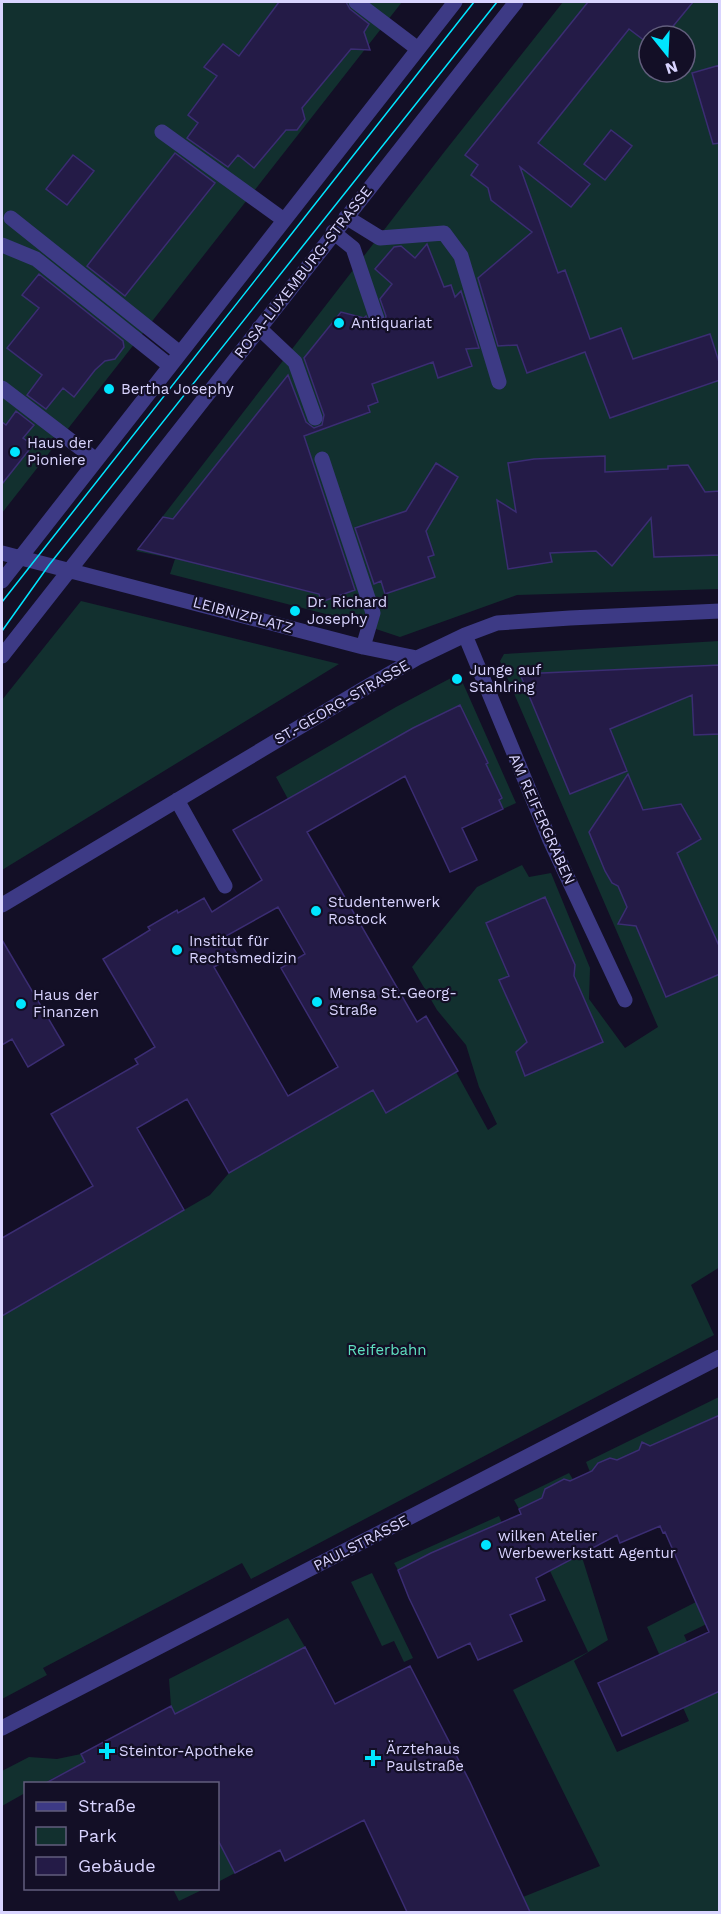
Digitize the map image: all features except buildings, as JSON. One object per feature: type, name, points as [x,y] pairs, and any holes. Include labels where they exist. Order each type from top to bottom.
[{"type":"street","points":[[357,2],[418,48]]},
{"type":"street","points":[[2,581],[455,2]]},
{"type":"street","name":"ROSA-LUXEMBURG-STRASSE","points":[[2,656],[516,2]]},
{"type":"street","points":[[162,132],[284,220]]},
{"type":"street","points":[[346,217],[380,238],[444,233],[461,256],[499,382]]},
{"type":"street","points":[[11,218],[175,359]]},
{"type":"street","points":[[333,232],[353,248],[377,319]]},
{"type":"street","points":[[2,245],[36,259],[175,359]]},
{"type":"street","points":[[259,328],[295,363],[315,418]]},
{"type":"street","points":[[2,388],[96,460]]},
{"type":"street","points":[[322,459],[373,613],[363,647]]},
{"type":"street","name":"LEIBNIZPLATZ","points":[[2,553],[363,647],[417,658]]},
{"type":"street","name":"ST.-GEORG-STRASSE","points":[[2,905],[417,658],[465,635],[497,623],[720,611]]},
{"type":"street","name":"AM REIFERGRABEN","points":[[465,635],[549,838],[625,1000]]},
{"type":"street","points":[[177,800],[225,886]]},
{"type":"street","name":"PAULSTRASSE","points":[[2,1728],[720,1357]]},
{"type":"green space","points":[[2,2],[402,2],[2,513]]},
{"type":"green space","points":[[563,2],[719,2],[719,589],[517,595],[400,637],[349,620],[170,574],[175,559],[136,551]]},
{"type":"green space","points":[[81,601],[339,664],[2,870],[2,700]]},
{"type":"green space","name":"Reiferbahn","points":[[719,641],[720,1267],[691,1285],[714,1335],[251,1579],[242,1563],[43,1668],[47,1675],[2,1699],[2,1316],[210,1195],[229,1173],[373,1090],[386,1112],[456,1072],[488,1130],[497,1124],[479,1087],[466,1045],[437,1010],[412,967],[477,887],[522,865],[529,877],[551,873],[590,968],[589,999],[625,1048],[658,1027],[500,661],[504,654]]},
{"type":"green space","points":[[451,678],[462,681],[516,803],[503,809],[499,800],[502,798],[486,764],[488,762],[459,705],[413,728],[288,799],[276,777],[396,707]]},
{"type":"green space","points":[[719,1397],[719,1415],[650,1446],[646,1444],[640,1447],[639,1451],[615,1461],[610,1458],[598,1463],[595,1466],[596,1470],[590,1472],[586,1462]]},
{"type":"green space","points":[[569,1473],[574,1481],[564,1479],[542,1498],[519,1509],[514,1500]]},
{"type":"green space","points":[[499,1516],[502,1523],[398,1570],[394,1563]]},
{"type":"green space","points":[[581,1554],[608,1640],[574,1661],[617,1752],[689,1721],[647,1627],[696,1602],[690,1590],[719,1577],[719,1618],[684,1635],[711,1695],[719,1691],[719,1912],[530,1912],[523,1897],[600,1866],[513,1690],[588,1652],[550,1571]]},
{"type":"green space","points":[[372,1573],[413,1658],[404,1662],[394,1641],[382,1646],[351,1582]]},
{"type":"green space","points":[[288,1618],[305,1647],[175,1714],[171,1706],[169,1679]]},
{"type":"green space","points":[[81,1754],[85,1762],[46,1782],[24,1782],[24,1794],[2,1806],[2,1771],[29,1757],[57,1759]]},
{"type":"green space","points":[[219,1842],[235,1873],[219,1881]]},
{"type":"green space","points":[[174,1890],[202,1890],[179,1901]]},
{"type":"tram line","points":[[2,602],[474,2]]},
{"type":"tram line","points":[[2,631],[49,565],[497,2]]},
{"type":"place","name":"Antiquariat","points":[[339,323]]},
{"type":"place","name":"Bertha Josephy","points":[[109,389]]},
{"type":"place","name":"Haus der Pioniere","points":[[15,452]]},
{"type":"place","name":"Dr. Richard Josephy","points":[[295,611]]},
{"type":"place","name":"Junge auf Stahlring","points":[[457,679]]},
{"type":"place","name":"Studentenwerk Rostock","points":[[316,911]]},
{"type":"place","name":"Institut für Rechtsmedizin","points":[[177,950]]},
{"type":"place","name":"Mensa St.-Georg- Straße","points":[[317,1002]]},
{"type":"place","name":"Haus der Finanzen","points":[[21,1004]]},
{"type":"place","name":"wilken Atelier Werbewerkstatt Agentur","points":[[486,1545]]},
{"type":"place","name":"Steintor-Apotheke","points":[[107,1751]]},
{"type":"place","name":"Ärztehaus Paulstraße","points":[[373,1758]]}]
